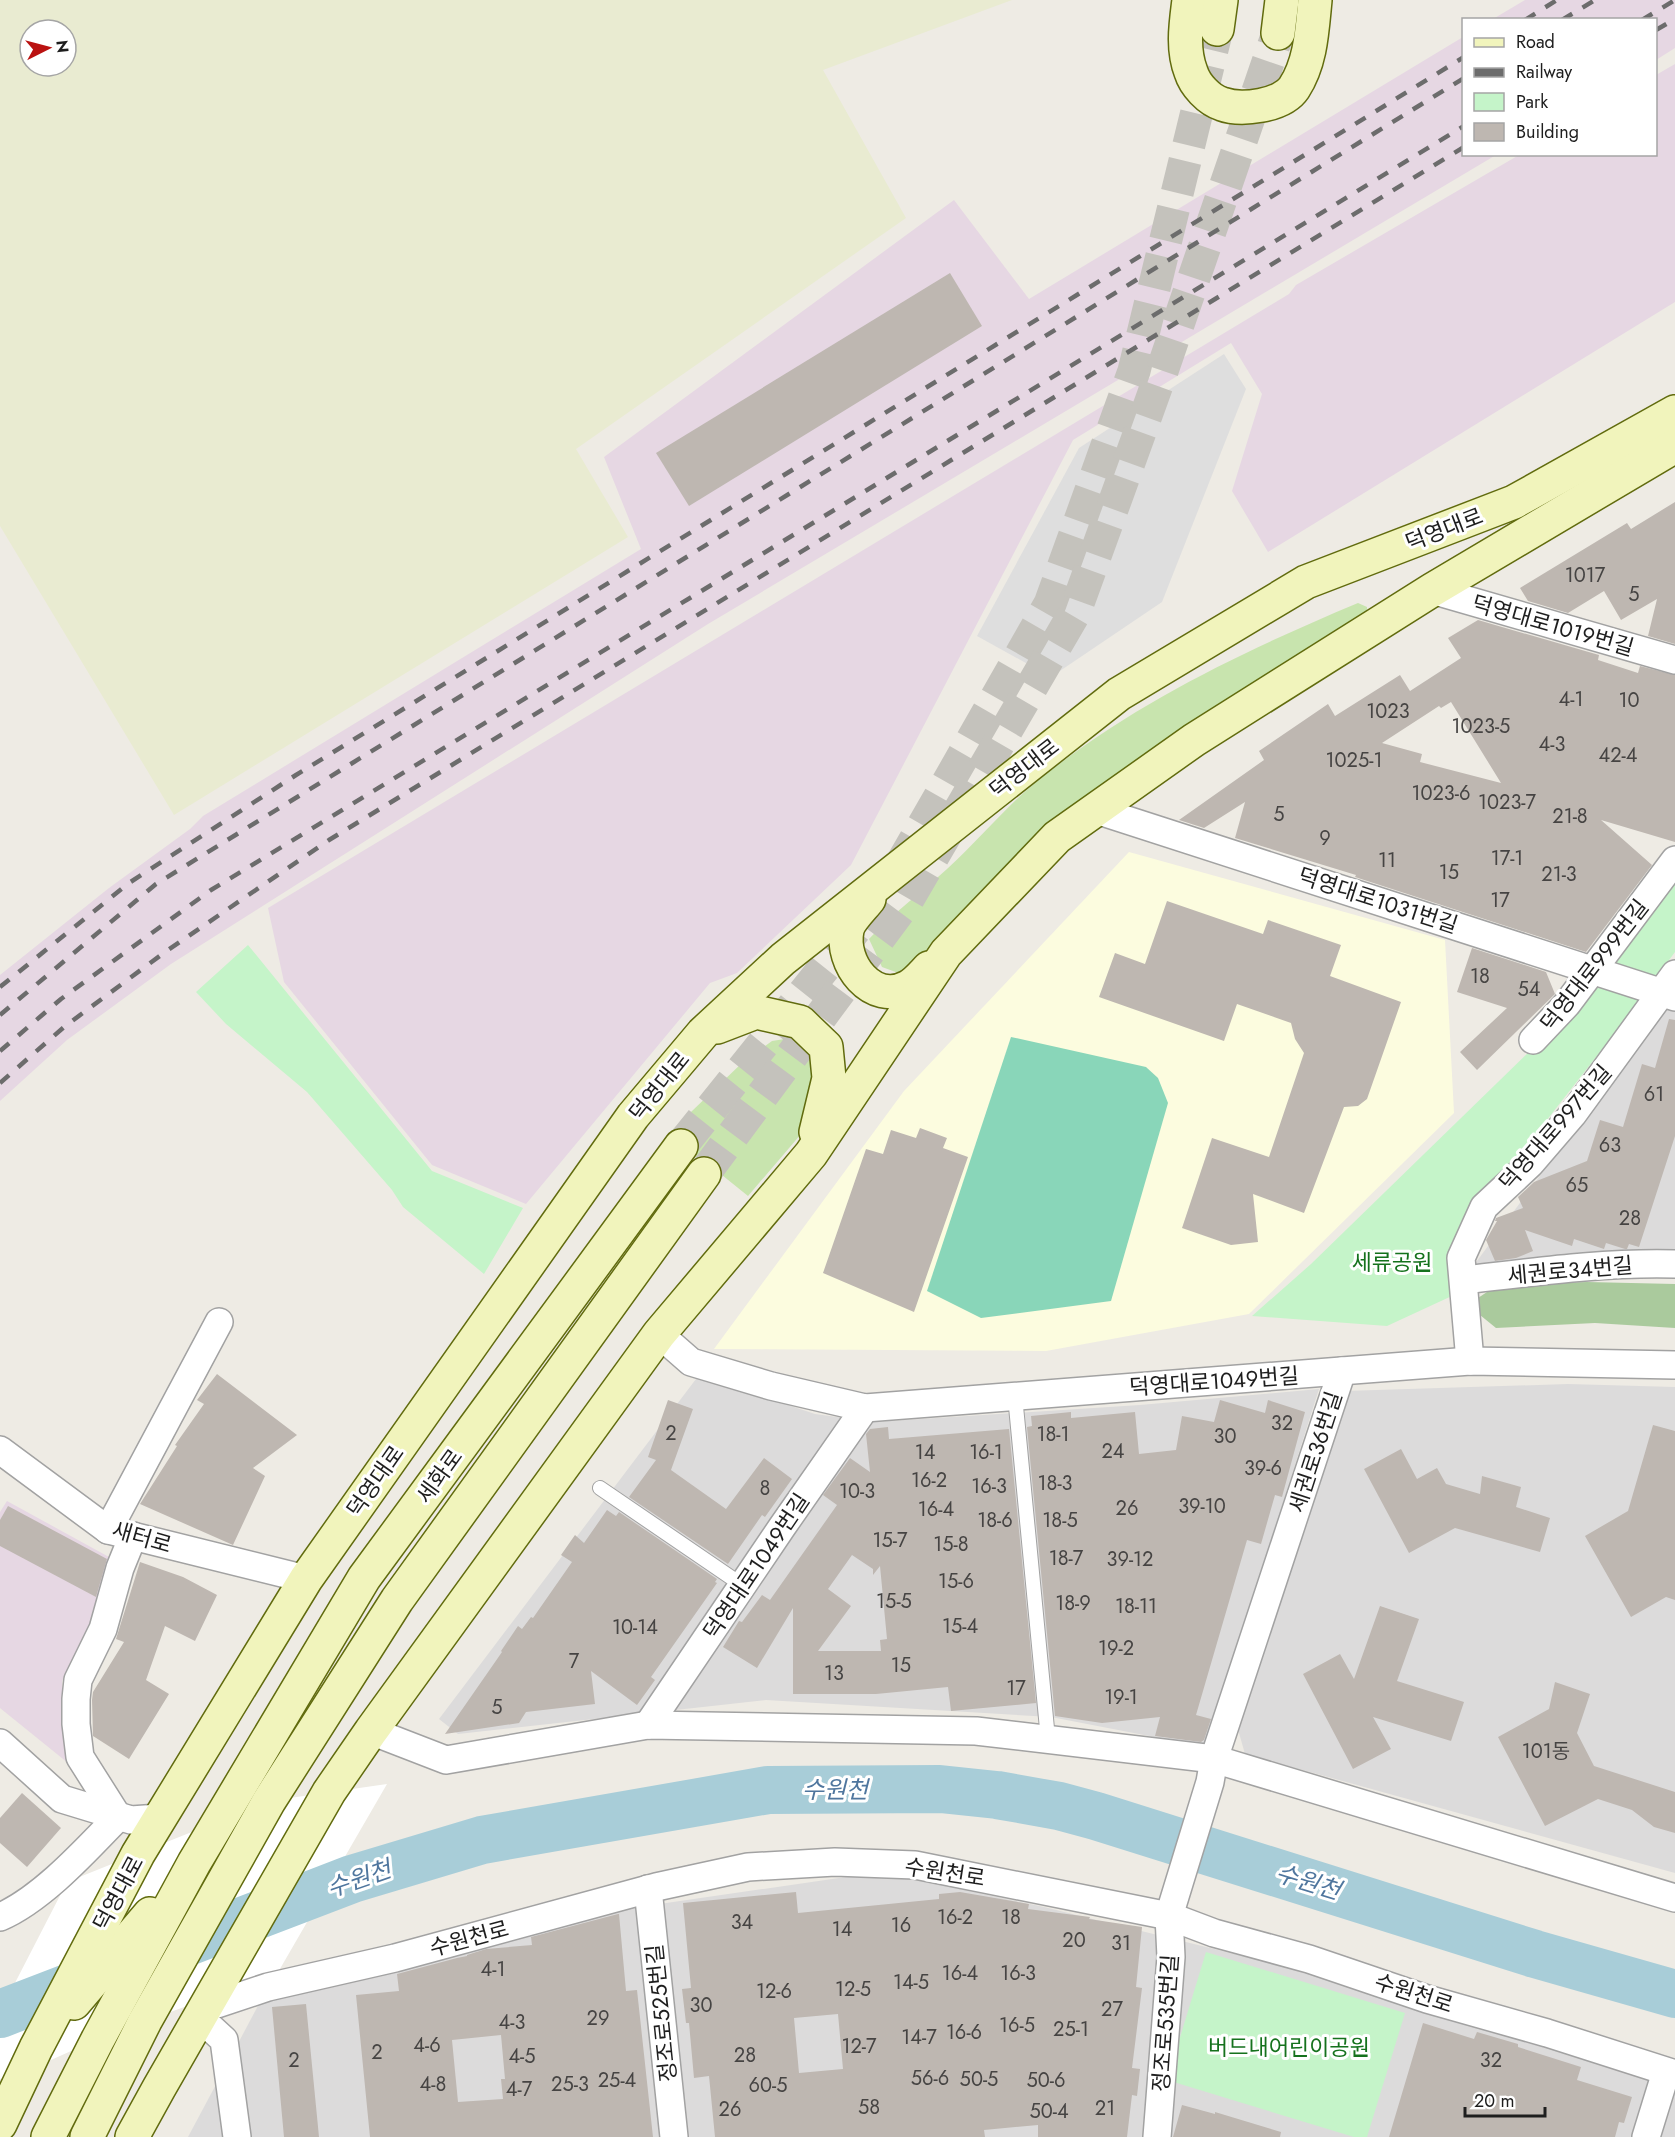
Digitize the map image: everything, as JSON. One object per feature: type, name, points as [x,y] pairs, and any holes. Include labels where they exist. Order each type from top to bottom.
[{"type":"main road","points":[[1189,0],[1185,46],[1191,74],[1204,93],[1221,104],[1238,107],[1273,102],[1292,90],[1305,68],[1311,40],[1315,0]]},
{"type":"main road","points":[[1278,33],[1282,0]]},
{"type":"main road","name":"덕영대로","points":[[0,2124],[30,2060],[138,1854],[306,1579],[633,1116],[702,1033],[783,959],[1119,694],[1306,582],[1514,502],[1675,412]]},
{"type":"main road","name":"덕영대로","points":[[198,2008],[329,1792],[371,1731],[659,1334],[811,1154],[946,953],[1057,837],[1194,740],[1432,590],[1675,446]]},
{"type":"main road","points":[[882,880],[847,928],[848,960],[857,975],[869,985],[887,992],[908,987],[946,953]]},
{"type":"main road","points":[[702,1033],[756,1012],[800,1022],[826,1047],[830,1078],[811,1154]]},
{"type":"main road","name":"세화로","points":[[194,1863],[364,1578],[681,1146]]},
{"type":"main road","name":"세화로","points":[[247,1840],[268,1801],[397,1600],[704,1174]]},
{"type":"main road","points":[[132,2137],[198,2008],[247,1840]]},
{"type":"main road","points":[[87,2137],[145,2021],[247,1840]]},
{"type":"main road","points":[[48,2137],[98,2039],[194,1863]]},
{"type":"main road","points":[[30,2060],[194,1863]]},
{"type":"street","name":"덕영대로1019번길","points":[[1432,590],[1675,660]]},
{"type":"street","name":"덕영대로1031번길","points":[[1096,810],[1593,969],[1670,988]]},
{"type":"street","name":"덕영대로999번길","points":[[1533,1040],[1567,1004],[1675,860]]},
{"type":"street","name":"덕영대로997번길","points":[[1470,1361],[1461,1258],[1484,1207],[1530,1164],[1573,1114],[1670,988]]},
{"type":"street","name":"세권로34번길","points":[[1464,1280],[1559,1270],[1655,1263],[1675,1264]]},
{"type":"street","points":[[118,1817],[81,1757],[76,1724],[78,1680],[103,1629],[120,1568],[120,1533],[219,1322]]},
{"type":"street","name":"덕영대로1049번길","points":[[659,1334],[691,1362],[771,1386],[865,1408],[1341,1371]]},
{"type":"street","name":"세권로36번길","points":[[1170,1913],[1212,1771],[1341,1371],[1470,1361],[1675,1365]]},
{"type":"street","name":"덕영대로1049번길","points":[[648,1725],[865,1408]]},
{"type":"street","name":"새터로","points":[[0,1450],[120,1533],[306,1579]]},
{"type":"street","points":[[371,1731],[446,1760],[648,1725],[976,1731],[1048,1739],[1212,1771],[1675,1898]]},
{"type":"street","points":[[0,1743],[62,1799],[131,1820],[159,1818]]},
{"type":"street","points":[[0,1917],[20,1908],[83,1854],[118,1817]]},
{"type":"street","name":"수원천로","points":[[198,2008],[268,1987],[383,1960],[648,1889],[748,1867],[835,1862],[915,1865],[1170,1913],[1214,1933],[1309,1959],[1427,1999],[1547,2033],[1670,2073]]},
{"type":"street","name":"정조로525번길","points":[[648,1889],[674,2137]]},
{"type":"street","name":"정조로535번길","points":[[1157,2137],[1172,1957],[1170,1913]]},
{"type":"street","points":[[198,2008],[224,2040],[237,2137]]},
{"type":"street","points":[[1646,2137],[1670,2073]]},
{"type":"lane","points":[[1015,1396],[1048,1739]]},
{"type":"lane","points":[[600,1488],[742,1585]]},
{"type":"shaded area","points":[[0,0],[1012,0],[823,70],[906,218],[576,449],[628,537],[174,815],[0,526]]},
{"type":"shaded area","points":[[1525,0],[1675,0],[1675,48],[1657,59],[1657,18],[1495,18]]},
{"type":"shaded area","points":[[1462,38],[1462,156],[1494,156],[708,624],[171,964],[67,1040],[0,1101],[0,975],[109,888],[190,829],[203,816],[641,549],[604,457],[954,200],[1029,299]]},
{"type":"shaded area","points":[[1675,64],[1675,302],[1268,552],[1232,491],[1262,394],[1231,343],[1073,440],[851,865],[737,973],[710,983],[526,1204],[432,1165],[284,982],[268,908],[1289,294],[1296,285],[1517,156],[1657,156],[1657,74]]},
{"type":"shaded area","points":[[1224,354],[1246,389],[1162,602],[1051,677],[977,636],[1079,448]]},
{"type":"shaded area","points":[[1129,852],[1445,940],[1454,1113],[1249,1314],[1046,1351],[714,1349],[904,1091]]},
{"type":"shaded area","points":[[1675,993],[1675,1249],[1474,1265]]},
{"type":"shaded area","points":[[699,1375],[815,1414],[874,1422],[1140,1405],[1319,1389],[1206,1747],[1051,1717],[766,1700],[458,1734],[439,1719]]},
{"type":"shaded area","points":[[1568,1384],[1675,1387],[1675,1873],[1245,1754],[1237,1726],[1345,1391]]},
{"type":"shaded area","points":[[7,1501],[109,1557],[92,1625],[62,1681],[63,1715],[73,1767],[0,1708],[0,1512]]},
{"type":"shaded area","points":[[880,1872],[1044,1907],[1275,1964],[1675,2082],[1675,2137],[188,2137],[259,2004],[632,1908]]},
{"type":"green space","points":[[1358,603],[1367,607],[1367,616],[943,942],[901,974],[882,967],[869,939],[947,869],[1041,778],[1115,725],[1193,680],[1275,639]]},
{"type":"green space","name":"세류공원","points":[[1675,876],[1675,952],[1625,1020],[1482,1203],[1454,1295],[1387,1326],[1252,1316],[1311,1264],[1571,1011]]},
{"type":"green space","points":[[248,945],[432,1171],[523,1208],[484,1274],[403,1207],[392,1190],[307,1092],[226,1024],[196,992]]},
{"type":"green space","points":[[1011,1037],[1146,1067],[1158,1078],[1168,1103],[1111,1301],[981,1318],[927,1291]]},
{"type":"green space","points":[[791,1038],[807,1044],[815,1055],[813,1120],[748,1196],[717,1171],[666,1136],[744,1061],[772,1041]]},
{"type":"green space","points":[[1587,1282],[1675,1284],[1675,1328],[1595,1323],[1496,1328],[1480,1315],[1475,1300],[1490,1290],[1530,1284]]},
{"type":"green space","name":"버드내어린이공원","points":[[1206,1952],[1405,2013],[1367,2137],[1354,2137],[1167,2080]]},
{"type":"pier","points":[[387,1784],[277,1974],[145,2021],[24,2072],[0,2079],[0,2012],[67,1882],[269,1801]]},
{"type":"building","points":[[950,273],[982,326],[689,506],[656,453]]},
{"type":"building","points":[[1675,502],[1675,644],[1648,636],[1657,599],[1621,620],[1604,591],[1568,613],[1528,601],[1520,588],[1627,523],[1631,529]]},
{"type":"building","points":[[1478,620],[1599,655],[1598,660],[1638,673],[1640,666],[1675,675],[1675,842],[1601,820],[1652,865],[1586,952],[1355,877],[1356,875],[1235,838],[1245,802],[1204,828],[1179,820],[1264,760],[1259,751],[1328,704],[1335,716],[1400,675],[1410,691],[1461,658],[1448,638]],"holes":[[[1451,702],[1501,783],[1420,762],[1422,754],[1382,743],[1439,706],[1441,708]]]},
{"type":"building","points":[[1167,901],[1263,934],[1268,920],[1341,945],[1330,976],[1401,1002],[1367,1099],[1358,1106],[1344,1107],[1304,1213],[1253,1194],[1258,1242],[1231,1245],[1182,1228],[1212,1138],[1269,1157],[1304,1053],[1295,1039],[1291,1023],[1237,1004],[1224,1041],[1099,997],[1115,953],[1145,964]]},
{"type":"building","points":[[1472,948],[1546,972],[1555,994],[1477,1070],[1460,1052],[1507,1008],[1457,992]]},
{"type":"building","points":[[1669,1019],[1675,1020],[1675,1136],[1639,1247],[1629,1244],[1625,1249],[1606,1243],[1604,1249],[1574,1239],[1572,1246],[1525,1230],[1533,1251],[1516,1258],[1495,1261],[1486,1240],[1497,1221],[1495,1221],[1496,1218],[1523,1208],[1518,1197],[1534,1182],[1587,1161],[1600,1120],[1623,1127],[1642,1064],[1655,1068]]},
{"type":"building","points":[[920,1128],[947,1138],[943,1148],[968,1157],[914,1312],[823,1273],[866,1149],[883,1154],[891,1130],[916,1138]]},
{"type":"building","points":[[217,1374],[297,1435],[253,1468],[265,1476],[233,1545],[140,1504],[177,1446],[175,1445],[204,1404],[197,1400]]},
{"type":"building","points":[[668,1400],[693,1409],[671,1470],[726,1509],[764,1458],[792,1479],[765,1517],[762,1515],[728,1564],[629,1497],[656,1460],[648,1457]]},
{"type":"building","points":[[1220,1400],[1265,1413],[1268,1400],[1305,1412],[1282,1497],[1275,1495],[1261,1544],[1247,1540],[1196,1715],[1211,1719],[1204,1740],[1201,1742],[1155,1736],[1160,1717],[1102,1723],[1055,1716],[1027,1427],[1032,1426],[1031,1416],[1071,1412],[1071,1418],[1135,1412],[1139,1454],[1176,1450],[1182,1416],[1214,1422]]},
{"type":"building","points":[[1653,1425],[1675,1431],[1675,1600],[1666,1597],[1631,1617],[1585,1536],[1628,1511]]},
{"type":"building","points":[[888,1427],[889,1439],[1009,1429],[1036,1703],[951,1711],[948,1687],[876,1694],[793,1694],[793,1608],[757,1668],[723,1647],[739,1621],[742,1622],[762,1595],[770,1600],[837,1505],[823,1495],[850,1458],[870,1472],[866,1434],[870,1429]],"holes":[[[852,1555],[873,1569],[873,1575],[880,1566],[887,1639],[880,1640],[881,1651],[818,1651],[851,1606],[828,1589]]]},
{"type":"building","points":[[1401,1449],[1417,1479],[1437,1468],[1446,1484],[1480,1494],[1482,1476],[1521,1487],[1516,1507],[1550,1518],[1540,1552],[1455,1528],[1409,1553],[1364,1469]]},
{"type":"building","points":[[8,1506],[107,1559],[96,1597],[0,1546],[0,1520]]},
{"type":"building","points":[[607,1510],[616,1516],[619,1512],[717,1579],[715,1582],[717,1583],[651,1677],[655,1680],[637,1705],[591,1671],[595,1704],[526,1712],[519,1723],[445,1734],[518,1626],[522,1629],[531,1617],[533,1618],[572,1562],[561,1555],[575,1535],[584,1543]]},
{"type":"building","points":[[140,1562],[183,1577],[217,1595],[195,1641],[165,1626],[146,1680],[169,1694],[129,1759],[93,1736],[92,1700],[93,1692],[124,1642],[116,1639]]},
{"type":"building","points":[[1380,1606],[1419,1619],[1397,1681],[1464,1702],[1451,1741],[1373,1717],[1391,1749],[1353,1769],[1303,1674],[1340,1654],[1354,1679]]},
{"type":"building","points":[[1555,1682],[1590,1694],[1577,1733],[1594,1766],[1675,1792],[1675,1833],[1654,1827],[1632,1810],[1598,1799],[1545,1826],[1498,1737],[1549,1709]]},
{"type":"building","points":[[22,1793],[61,1828],[27,1867],[0,1843],[0,1818]]},
{"type":"building","points":[[796,1892],[798,1913],[939,1899],[939,1894],[960,1892],[1029,1904],[1028,1909],[1142,1927],[1136,1987],[1142,1988],[1132,2068],[1140,2069],[1137,2096],[1132,2095],[1127,2137],[1038,2137],[1038,2125],[984,2130],[985,2137],[715,2137],[709,2076],[694,2078],[689,2023],[686,2023],[682,1989],[691,1988],[683,1903]],"holes":[[[838,2014],[843,2069],[799,2073],[794,2018]]]},
{"type":"building","points":[[619,1914],[626,1991],[637,1990],[653,2137],[370,2137],[356,1995],[399,1991],[397,1974],[486,1949],[532,1945],[531,1937]],"holes":[[[501,2035],[505,2079],[501,2079],[503,2099],[458,2102],[452,2040]]]},
{"type":"building","points":[[306,2004],[319,2137],[284,2137],[272,2007]]},
{"type":"building","points":[[1423,2023],[1474,2039],[1477,2032],[1581,2067],[1577,2080],[1632,2097],[1624,2123],[1619,2122],[1615,2137],[1389,2137]]},
{"type":"building","points":[[1182,2105],[1215,2114],[1215,2112],[1281,2132],[1280,2137],[1173,2137]]},
{"type":"waterway","name":"수원천","points":[[0,2014],[352,1879],[482,1840],[768,1790],[940,1789],[997,1795],[1059,1806],[1535,1954],[1675,1994]]},
{"type":"tunnel","points":[[899,868],[1050,604],[1134,371],[1217,29]]},
{"type":"tunnel","points":[[704,1174],[908,899],[1074,614],[1162,371],[1278,33]]},
{"type":"tunnel","points":[[681,1146],[861,922]]},
{"type":"railway","points":[[1528,18],[1557,0]]},
{"type":"railway","points":[[1565,18],[1595,0]]},
{"type":"railway","points":[[1645,18],[1675,0]]},
{"type":"railway","points":[[1657,29],[1675,19]]},
{"type":"railway","points":[[0,987],[129,883],[296,775],[1462,58]]},
{"type":"railway","points":[[0,1015],[156,884],[1462,79]]},
{"type":"railway","points":[[0,1051],[61,999],[211,890],[1462,127]]},
{"type":"railway","points":[[0,1083],[64,1027],[165,952],[329,840],[1462,148]]}]
